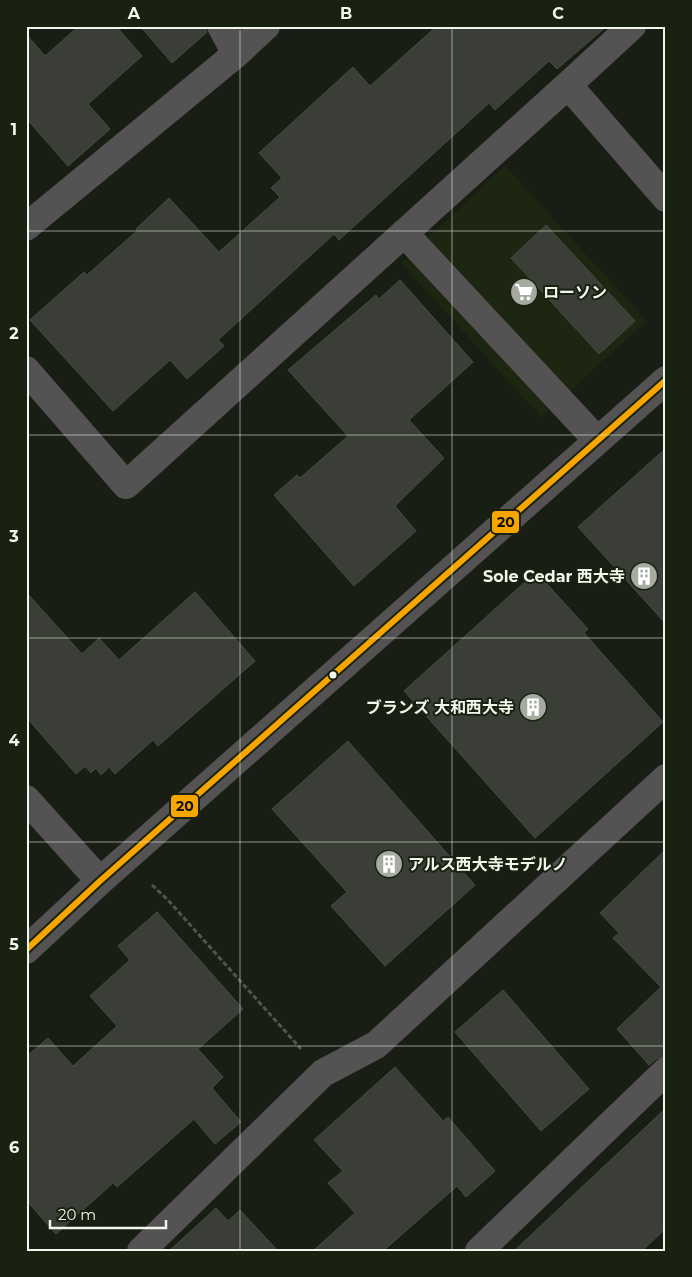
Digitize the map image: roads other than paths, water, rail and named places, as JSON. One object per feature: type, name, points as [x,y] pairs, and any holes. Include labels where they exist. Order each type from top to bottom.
[{"type":"street","points":[[221,26],[236,54]]},
{"type":"street","points":[[26,227],[236,54],[266,26]]},
{"type":"street","points":[[26,370],[126,485],[632,26]]},
{"type":"street","points":[[568,85],[666,198]]},
{"type":"street","points":[[404,233],[597,440]]},
{"type":"street","points":[[26,950],[100,881],[666,380]]},
{"type":"street","points":[[141,1251],[323,1073],[376,1045],[666,778]]},
{"type":"street","points":[[26,799],[100,881]]},
{"type":"street","points":[[479,1251],[666,1071]]},
{"type":"place","name":"ローソン","points":[[524,292]]},
{"type":"place","name":"Sole Cedar 西大寺","points":[[644,576]]},
{"type":"place","name":"ブランズ 大和西大寺","points":[[533,707]]},
{"type":"place","name":"アルス西大寺モデルノ","points":[[389,864]]}]
